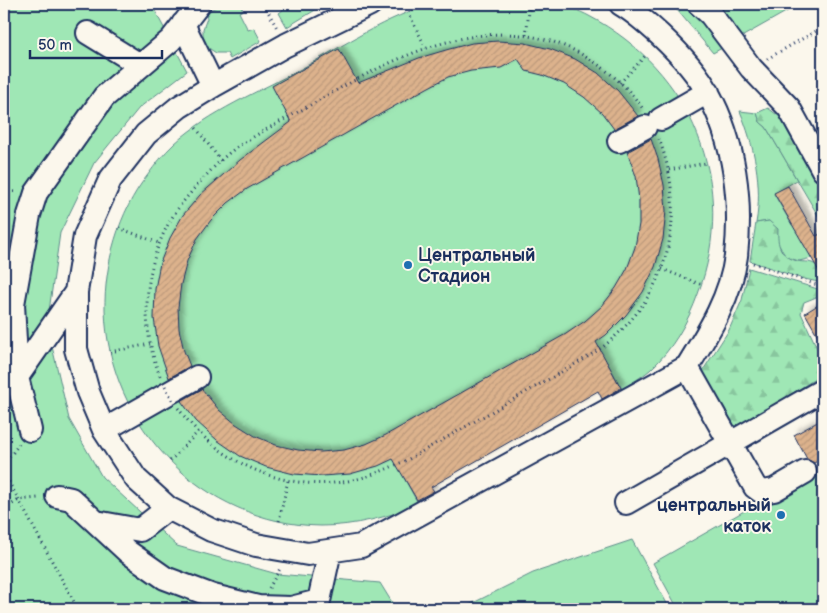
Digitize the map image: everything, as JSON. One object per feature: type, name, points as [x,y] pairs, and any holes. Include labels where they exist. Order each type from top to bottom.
[{"type":"lane","points":[[30,430],[17,377],[13,304],[29,215],[36,193],[104,97],[171,40],[199,4]]},
{"type":"lane","points":[[357,6],[213,86],[179,107],[146,134],[110,180],[85,236],[76,292],[76,349],[88,392],[104,430],[136,478],[168,508],[211,530],[256,545],[308,554],[361,546],[688,367],[713,324],[726,292],[736,257],[736,181],[727,136],[708,92],[677,50],[638,14],[621,4]]},
{"type":"lane","points":[[699,4],[711,16],[751,68],[789,108],[823,170]]},
{"type":"lane","points":[[182,24],[213,86]]},
{"type":"lane","points":[[88,33],[140,65]]},
{"type":"lane","points":[[619,141],[708,92]]},
{"type":"lane","points":[[17,377],[76,292]]},
{"type":"lane","points":[[688,367],[755,487],[762,492],[774,490],[805,472]]},
{"type":"lane","points":[[104,430],[197,377]]},
{"type":"lane","points":[[626,503],[823,390]]},
{"type":"lane","points":[[57,496],[71,499],[128,552],[164,578],[213,596],[258,607],[291,608],[319,601],[330,551]]},
{"type":"lane","points":[[96,522],[140,530],[168,508]]},
{"type":"path","points":[[264,4],[286,45]]},
{"type":"path","points":[[526,35],[530,4]]},
{"type":"path","points":[[408,12],[426,48]]},
{"type":"path","points":[[498,33],[526,35],[553,42],[579,52],[602,67],[620,83],[652,123],[669,170],[672,184],[673,211],[670,241],[662,269],[649,296],[632,320],[611,341],[586,358],[407,460],[380,472],[351,480],[322,483],[288,480],[264,474],[237,462],[212,445],[190,425],[173,401],[159,374],[150,344],[147,317],[148,287],[153,260],[159,244],[177,210],[221,161],[236,148],[366,73],[426,48],[471,36],[498,33]]},
{"type":"path","points":[[620,83],[645,56]]},
{"type":"path","points":[[196,128],[221,161]]},
{"type":"path","points":[[669,170],[706,163]]},
{"type":"path","points":[[119,228],[159,244]]},
{"type":"path","points":[[736,257],[823,287]]},
{"type":"path","points":[[662,269],[702,285]]},
{"type":"path","points":[[110,352],[150,344]]},
{"type":"path","points":[[4,465],[30,430]]},
{"type":"path","points":[[170,461],[198,432]]},
{"type":"path","points":[[4,473],[78,609]]},
{"type":"path","points":[[279,521],[288,480]]},
{"type":"path","points":[[4,508],[19,500],[57,496]]},
{"type":"path","points":[[258,607],[291,551]]},
{"type":"green space","points":[[4,4],[161,4],[155,11],[187,71],[139,108],[94,163],[60,233],[47,325],[69,419],[102,477],[177,546],[277,574],[380,583],[396,609],[4,609]]},
{"type":"green space","points":[[221,4],[240,4],[243,10],[239,12],[248,30],[254,28],[261,41],[230,59],[227,53],[216,53],[210,49],[205,51],[198,39],[203,36],[203,29],[207,18],[205,13]]},
{"type":"green space","points":[[280,4],[315,4],[317,9],[287,27],[279,13],[283,10]]},
{"type":"green space","name":"Центральный Стадион","points":[[433,4],[554,4],[577,10],[625,39],[655,67],[680,99],[698,134],[709,172],[713,212],[709,253],[698,294],[678,335],[665,354],[647,373],[622,389],[607,362],[404,478],[419,505],[371,520],[334,526],[278,521],[238,508],[202,487],[170,461],[144,429],[123,392],[110,353],[105,310],[105,293],[110,257],[121,222],[137,190],[160,159],[188,132],[235,103],[382,24],[416,9]]},
{"type":"green space","points":[[669,4],[800,4],[713,53],[678,11]]},
{"type":"green space","points":[[768,108],[793,127],[823,180],[823,224],[766,127],[760,122],[757,113]]},
{"type":"green space","points":[[740,111],[757,113],[760,122],[766,127],[797,180],[774,194],[792,225],[798,222],[812,258],[799,261],[786,257],[777,242],[769,221],[756,223],[758,180],[756,166]]},
{"type":"green space","points":[[769,221],[778,229],[779,245],[783,253],[791,259],[816,265],[823,261],[823,283],[800,278],[750,261],[756,223]]},
{"type":"green space","points":[[749,268],[821,290],[819,296],[804,302],[801,313],[823,361],[823,374],[729,433],[698,378],[729,330],[742,300]]},
{"type":"green space","name":"центральный каток","points":[[823,466],[823,609],[678,609],[653,563]]},
{"type":"green space","points":[[632,540],[670,609],[461,609],[533,573]]},
{"type":"building","points":[[498,41],[525,43],[550,49],[575,59],[598,73],[618,91],[638,116],[614,129],[602,113],[584,97],[564,84],[526,71],[518,59],[501,68],[471,71],[448,77],[427,88],[247,189],[228,203],[211,220],[197,239],[187,261],[181,284],[178,307],[179,329],[190,366],[169,378],[158,346],[154,318],[155,289],[160,263],[170,238],[183,215],[200,195],[240,160],[291,122],[272,86],[339,49],[358,83],[419,58],[472,43]]},
{"type":"building","points":[[651,139],[664,185],[666,211],[663,239],[655,267],[643,292],[626,315],[596,342],[621,388],[602,399],[598,391],[431,487],[434,491],[417,500],[393,459],[378,466],[350,474],[322,476],[294,474],[266,467],[240,456],[217,440],[196,421],[181,401],[202,389],[219,410],[236,424],[255,436],[276,445],[298,450],[321,452],[344,450],[366,444],[386,435],[566,334],[602,306],[616,288],[627,269],[635,247],[639,224],[636,176],[627,152]]},
{"type":"building","points":[[788,186],[816,236],[823,233],[823,278],[774,193]]},
{"type":"building","points":[[823,302],[823,345],[805,313]]},
{"type":"building","points":[[823,419],[823,458],[814,463],[807,459],[794,435]]},
{"type":"place","name":"Центральный Стадион","points":[[408,265]]},
{"type":"place","name":"центральный каток","points":[[781,515]]}]
